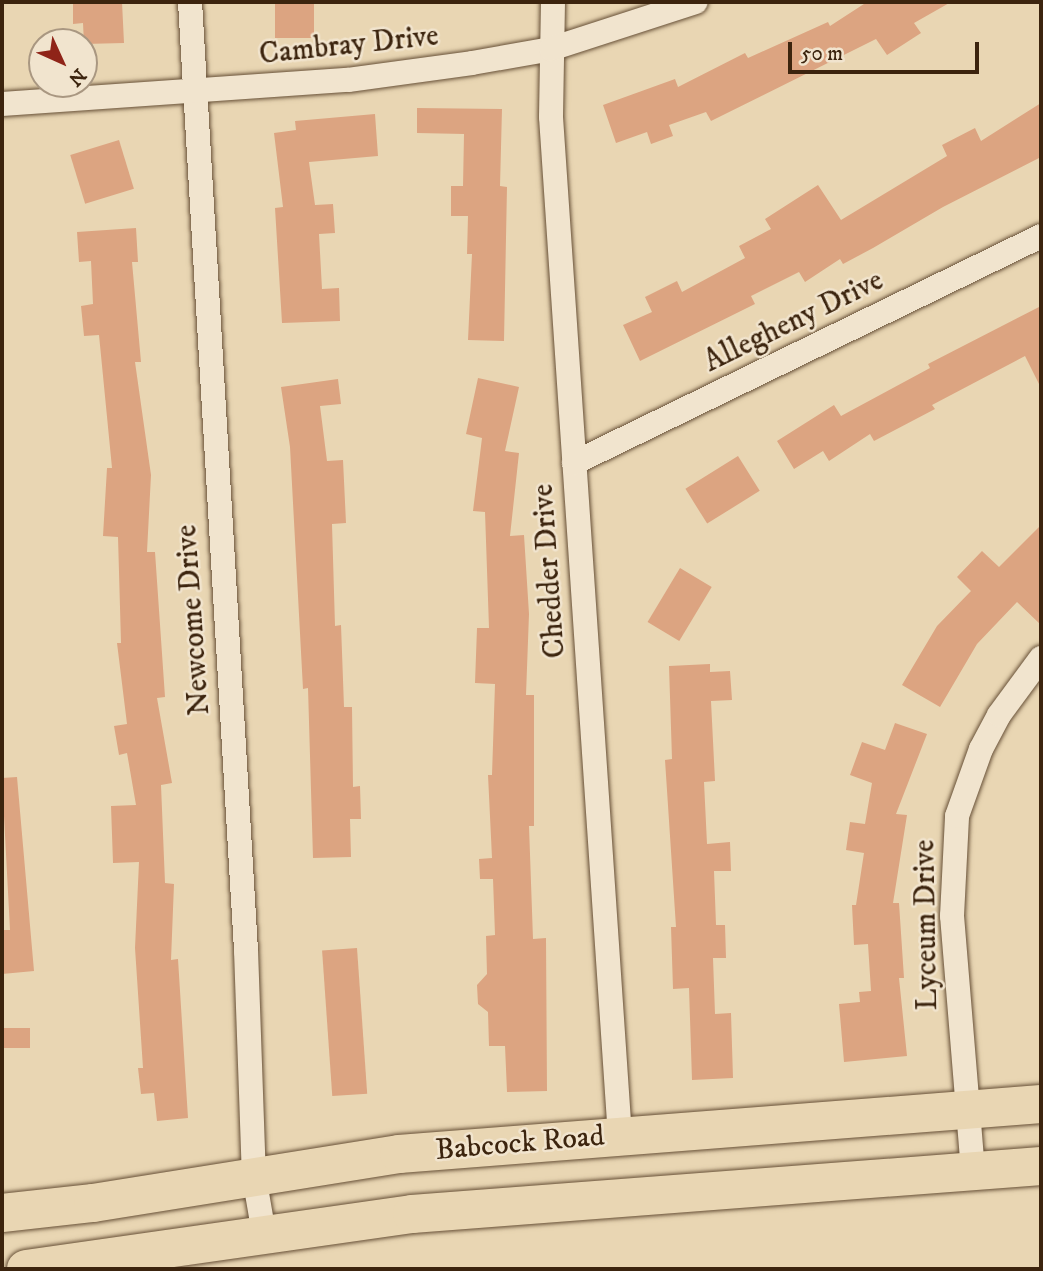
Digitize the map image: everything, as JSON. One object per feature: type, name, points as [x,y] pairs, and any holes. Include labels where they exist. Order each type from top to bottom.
[{"type":"main road","name":"Babcock Road","points":[[2,1213],[93,1203],[399,1154],[1041,1104]]},
{"type":"main road","name":"Babcock Road","points":[[26,1269],[447,1210],[1041,1166]]},
{"type":"street","name":"Newcome Drive","points":[[190,2],[193,94],[246,950],[254,1176],[264,1234]]},
{"type":"street","name":"Chedder Drive","points":[[553,2],[551,117],[620,1136]]},
{"type":"street","name":"Cambray Drive","points":[[2,104],[193,94],[348,80],[551,49],[696,2]]},
{"type":"street","name":"Allegheny Drive","points":[[574,463],[1041,236]]},
{"type":"street","name":"Lyceum Drive","points":[[973,1171],[952,916],[957,816],[987,738],[1041,658]]},
{"type":"building","points":[[73,2],[122,2],[124,43],[98,44],[98,28],[83,28],[83,23],[73,24]]},
{"type":"building","points":[[275,2],[314,2],[314,38],[275,38]]},
{"type":"building","points":[[867,2],[951,2],[914,23],[921,33],[887,55],[876,39],[711,121],[706,112],[669,125],[673,136],[651,144],[647,132],[616,143],[603,105],[675,79],[678,87],[745,53],[748,58],[828,22],[830,26]]},
{"type":"building","points":[[1041,103],[1041,157],[943,207],[843,264],[840,259],[805,282],[799,272],[751,296],[755,304],[640,361],[623,325],[652,312],[645,297],[677,281],[682,292],[745,258],[739,246],[771,229],[765,219],[818,185],[841,220],[947,156],[942,145],[975,128],[981,141]]},
{"type":"building","points":[[417,108],[502,109],[500,186],[507,187],[504,341],[468,340],[472,254],[467,254],[468,216],[451,216],[451,186],[463,186],[464,134],[417,133]]},
{"type":"building","points":[[375,114],[378,156],[309,162],[315,205],[333,204],[335,233],[319,234],[322,289],[339,288],[340,321],[282,323],[275,208],[283,207],[274,133],[296,130],[295,121]]},
{"type":"building","points":[[119,140],[134,189],[85,204],[70,155]]},
{"type":"building","points":[[136,228],[138,262],[132,262],[141,362],[135,362],[151,475],[147,552],[155,552],[165,697],[157,698],[172,783],[161,785],[165,883],[174,884],[171,960],[178,959],[188,1118],[157,1121],[154,1093],[141,1094],[138,1068],[143,1068],[135,948],[139,862],[113,863],[111,806],[136,805],[127,753],[119,755],[114,726],[127,724],[117,643],[121,643],[118,537],[103,536],[107,468],[112,468],[99,335],[84,336],[81,306],[93,304],[91,261],[79,262],[77,232]]},
{"type":"building","points":[[1041,306],[1041,388],[1025,356],[932,405],[935,409],[874,441],[870,434],[829,461],[823,451],[794,469],[777,441],[834,405],[841,416],[930,368],[928,364]]},
{"type":"building","points":[[478,378],[519,387],[505,451],[519,453],[510,536],[524,535],[529,614],[526,695],[534,695],[534,826],[529,826],[533,939],[546,938],[547,1091],[507,1092],[505,1046],[489,1046],[488,1012],[478,1004],[477,985],[487,974],[486,936],[495,935],[493,879],[480,879],[479,859],[492,858],[488,775],[492,775],[495,684],[475,683],[477,628],[489,628],[485,512],[473,511],[482,438],[466,434]]},
{"type":"building","points":[[338,379],[341,404],[320,406],[327,461],[343,460],[346,523],[332,524],[335,626],[341,625],[344,707],[352,707],[353,787],[360,786],[361,819],[350,819],[351,857],[313,858],[308,688],[303,689],[290,447],[281,387]]},
{"type":"building","points":[[738,456],[760,491],[707,524],[685,489]]},
{"type":"building","points":[[1041,525],[1041,625],[1017,602],[977,644],[940,707],[902,685],[937,626],[971,591],[957,577],[982,551],[999,567]]},
{"type":"building","points":[[680,568],[712,587],[679,641],[648,622]]},
{"type":"building","points":[[710,664],[710,672],[730,671],[732,700],[711,701],[715,781],[704,782],[707,844],[730,842],[731,871],[714,871],[716,925],[725,925],[726,958],[713,958],[715,1014],[731,1013],[733,1078],[692,1080],[689,988],[673,989],[671,927],[676,927],[665,760],[672,759],[669,666]]},
{"type":"building","points":[[895,723],[927,734],[896,814],[907,815],[893,903],[899,903],[904,978],[899,978],[907,1056],[844,1062],[839,1004],[860,1002],[859,992],[871,991],[868,944],[854,945],[852,905],[856,905],[864,853],[846,850],[850,822],[865,824],[872,783],[850,775],[862,742],[885,750]]},
{"type":"building","points":[[17,777],[34,971],[2,974],[2,930],[10,930],[2,778]]},
{"type":"building","points":[[357,948],[367,1094],[332,1096],[322,950]]},
{"type":"building","points":[[2,1028],[30,1028],[30,1048],[2,1048]]}]
